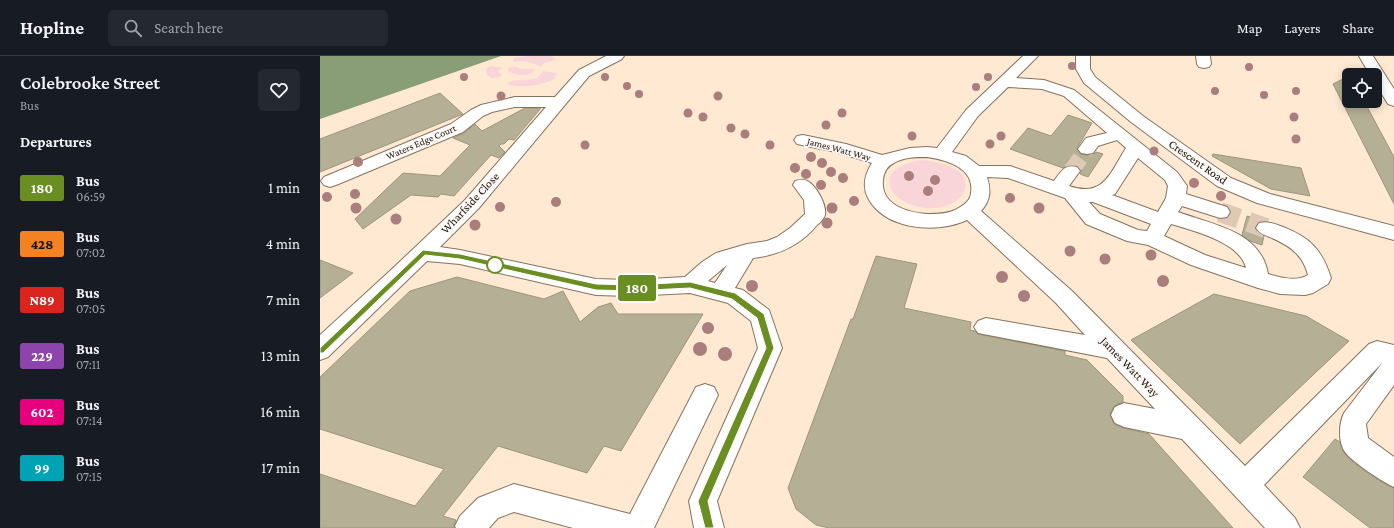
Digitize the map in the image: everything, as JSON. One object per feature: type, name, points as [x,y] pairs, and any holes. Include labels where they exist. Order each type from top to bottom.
[{"type":"street","name":"Wharfside Close","points":[[320,350],[423,253],[472,204],[584,73],[617,56]]},
{"type":"street","points":[[942,154],[972,113],[1031,56]]},
{"type":"street","name":"Crescent Road","points":[[1083,56],[1084,69],[1089,80],[1137,119],[1224,182],[1264,199],[1394,233]]},
{"type":"street","points":[[1366,56],[1394,101]]},
{"type":"street","points":[[1005,82],[1044,84],[1069,93],[1171,176],[1176,182],[1178,188],[1176,197],[1159,227]]},
{"type":"street","name":"Waters Edge Court","points":[[330,181],[457,128],[477,113],[487,108],[515,102],[558,102]]},
{"type":"street","points":[[1088,149],[1092,142],[1121,134]]},
{"type":"street","points":[[974,170],[1010,172],[1076,196],[1108,190],[1136,147]]},
{"type":"street","name":"James Watt Way","points":[[974,170],[958,159],[942,154],[927,152],[909,153],[878,169],[874,193],[882,205],[907,218],[927,221],[954,218],[969,211],[1064,297],[1285,528]]},
{"type":"street","points":[[969,211],[976,204],[982,192],[980,179],[974,170]]},
{"type":"street","points":[[1071,171],[1076,196],[1093,219],[1134,236],[1159,227],[1253,259],[1257,268],[1258,280]]},
{"type":"street","points":[[690,285],[723,258],[747,251],[772,247],[790,240],[804,229],[815,215],[813,199],[802,185]]},
{"type":"street","points":[[1176,197],[1220,212]]},
{"type":"street","points":[[1159,227],[1198,260],[1232,272],[1280,286],[1304,287],[1320,278],[1316,262],[1308,250],[1293,240],[1266,228]]},
{"type":"street","points":[[721,292],[747,251]]},
{"type":"street","points":[[423,253],[460,257],[596,287],[631,288],[690,285],[735,296],[761,316],[770,348],[703,501],[709,528]]},
{"type":"street","points":[[986,327],[1113,349]]},
{"type":"street","points":[[1244,486],[1377,351],[1393,368],[1353,421],[1355,444],[1394,474]]},
{"type":"street","points":[[639,528],[705,395]]},
{"type":"street","points":[[1124,415],[1188,428]]},
{"type":"street","points":[[470,526],[488,508],[514,498],[628,528]]},
{"type":"shaded area","points":[[320,56],[501,56],[320,119]]},
{"type":"shaded area","points":[[528,56],[551,56],[557,59],[543,64],[541,67],[528,62],[513,62],[514,58]]},
{"type":"shaded area","points":[[491,66],[503,68],[499,70],[499,73],[502,74],[500,77],[492,78],[487,75],[486,69]]},
{"type":"shaded area","points":[[514,66],[522,69],[533,69],[535,71],[522,75],[514,74],[508,71],[508,68]]},
{"type":"shaded area","points":[[543,71],[557,73],[554,77],[556,78],[545,83],[532,86],[507,84],[515,80],[536,79]]},
{"type":"shaded area","points":[[921,160],[944,164],[959,171],[964,177],[966,183],[960,198],[948,205],[931,208],[916,206],[903,201],[894,193],[890,183],[892,174],[902,166]]},
{"type":"building","points":[[1342,80],[1342,102],[1333,84]]},
{"type":"building","points":[[440,93],[463,114],[320,172],[320,139]]},
{"type":"building","points":[[525,108],[541,108],[514,140],[509,139],[504,144],[499,146],[505,152],[499,158],[491,155],[454,196],[441,194],[438,197],[411,195],[363,229],[355,219],[403,173],[440,176],[470,145],[453,138],[464,133],[475,124],[482,131]]},
{"type":"building","points":[[1345,108],[1368,108],[1394,157],[1394,204]]},
{"type":"building","points":[[1068,115],[1092,123],[1077,148],[1080,154],[1087,155],[1096,152],[1103,154],[1088,177],[1080,174],[1082,171],[1077,166],[1069,165],[1063,168],[1010,149],[1028,128],[1051,136]]},
{"type":"building","points":[[1213,154],[1301,168],[1310,196],[1271,189],[1212,156]]},
{"type":"building","points":[[1247,216],[1263,221],[1258,222],[1254,228],[1264,236],[1262,245],[1250,241],[1242,235]]},
{"type":"building","points":[[876,256],[917,264],[904,308],[971,322],[970,330],[975,331],[978,334],[1065,351],[1065,355],[1087,360],[1123,396],[1123,402],[1114,406],[1110,414],[1114,424],[1149,434],[1233,528],[829,528],[816,525],[796,509],[788,488]]},
{"type":"building","points":[[320,260],[353,273],[320,298]]},
{"type":"building","points":[[457,277],[544,299],[563,291],[580,322],[598,307],[611,303],[618,314],[703,314],[621,451],[604,446],[587,473],[498,446],[443,516],[456,520],[454,528],[320,528],[320,474],[415,506],[444,469],[320,429],[320,377],[410,291]]},
{"type":"building","points":[[1214,294],[1306,316],[1349,341],[1240,444],[1131,340]]},
{"type":"building","points":[[1335,439],[1340,442],[1344,453],[1353,462],[1375,478],[1394,488],[1394,528],[1370,528],[1303,477]]},
{"type":"tunnel","points":[[1071,171],[1087,149]]},
{"type":"tunnel","points":[[1220,212],[1266,228]]},
{"type":"bus line","name":"180","points":[[320,350],[423,253],[460,257],[596,287],[631,288],[690,285],[735,296],[761,316],[770,348],[703,501],[709,528]]}]
